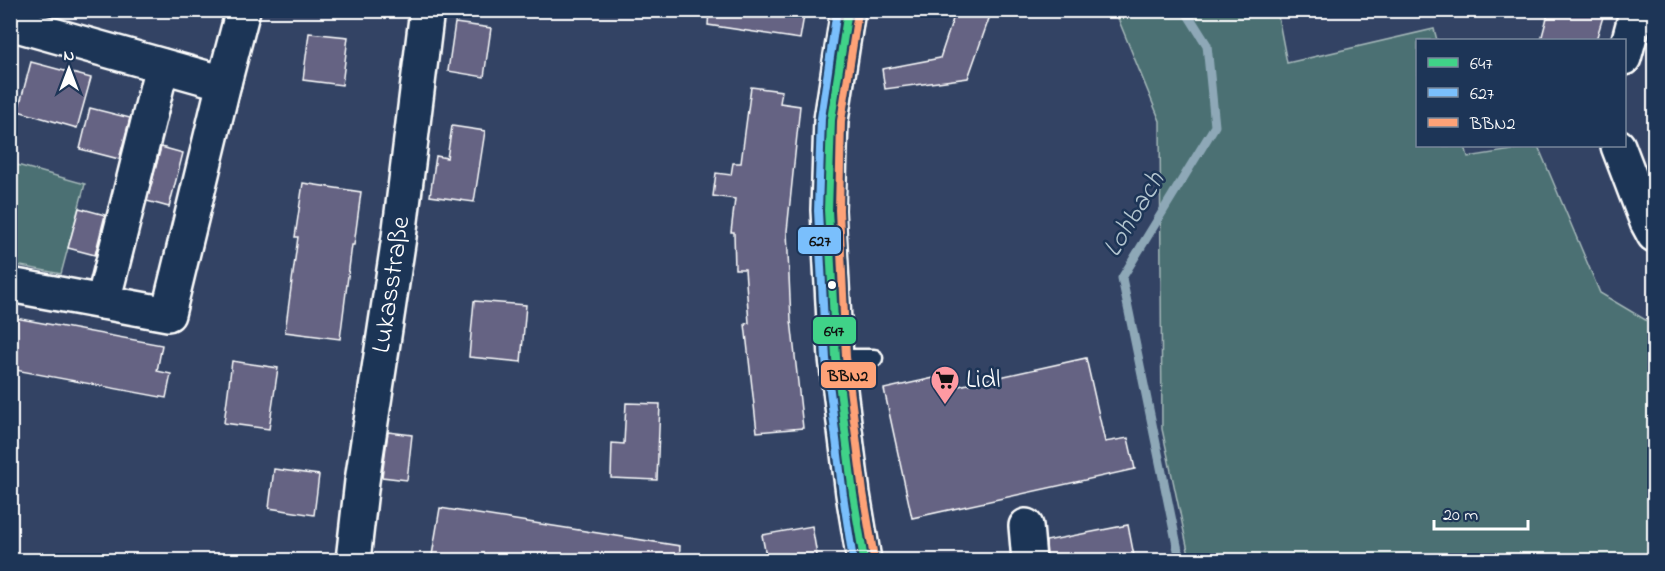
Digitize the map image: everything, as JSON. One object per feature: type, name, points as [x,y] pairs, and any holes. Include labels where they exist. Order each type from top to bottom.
[{"type":"street","points":[[10,285],[168,314],[243,10]]},
{"type":"street","name":"Lukasstraße","points":[[352,561],[399,237],[427,10]]},
{"type":"street","points":[[848,10],[831,120],[828,210],[836,358],[864,561]]},
{"type":"street","points":[[1626,51],[1637,10]]},
{"type":"street","points":[[10,23],[224,83]]},
{"type":"street","points":[[103,302],[162,66]]},
{"type":"street","points":[[1618,147],[1654,235]]},
{"type":"street","points":[[1026,526],[1029,561]]},
{"type":"lane","points":[[836,358],[874,358]]},
{"type":"green space","points":[[1115,11],[1277,11],[1287,63],[1434,29],[1437,39],[1416,39],[1416,147],[1465,147],[1468,157],[1538,147],[1600,293],[1654,325],[1654,560],[1190,560],[1162,429],[1160,121]]},
{"type":"green space","points":[[10,163],[85,184],[61,274],[11,264]]},
{"type":"building","points":[[709,10],[805,10],[800,39],[708,25]]},
{"type":"building","points":[[956,10],[992,10],[968,78],[885,89],[882,69],[940,58]]},
{"type":"building","points":[[1549,10],[1605,10],[1596,39],[1541,39]]},
{"type":"building","points":[[455,23],[491,28],[484,77],[448,71]]},
{"type":"building","points":[[309,33],[348,37],[342,85],[303,80]]},
{"type":"building","points":[[31,62],[91,78],[77,128],[18,111]]},
{"type":"building","points":[[751,87],[782,91],[780,103],[800,106],[787,231],[791,320],[803,428],[757,432],[745,324],[749,323],[745,269],[735,269],[734,232],[731,232],[735,199],[713,196],[716,173],[731,175],[733,163],[741,163]]},
{"type":"building","points":[[90,108],[130,118],[119,159],[80,149]]},
{"type":"building","points":[[452,126],[485,131],[474,202],[430,196],[436,156],[447,158]]},
{"type":"building","points":[[161,147],[183,153],[169,207],[147,201]]},
{"type":"building","points":[[303,183],[361,192],[340,339],[285,332]]},
{"type":"building","points":[[79,208],[105,215],[95,255],[68,248]]},
{"type":"building","points":[[474,301],[526,305],[521,362],[469,357]]},
{"type":"building","points":[[10,317],[162,345],[157,371],[171,374],[166,398],[10,369]]},
{"type":"building","points":[[1086,358],[1105,442],[1128,438],[1135,469],[912,518],[884,389],[952,374],[954,387]]},
{"type":"building","points":[[232,361],[278,368],[269,429],[224,423]]},
{"type":"building","points":[[626,403],[660,404],[657,480],[611,478],[612,443],[624,444]]},
{"type":"building","points":[[388,432],[412,435],[407,480],[382,477]]},
{"type":"building","points":[[274,469],[319,475],[314,515],[269,508]]},
{"type":"building","points":[[440,508],[680,546],[679,561],[431,561]]},
{"type":"building","points":[[1128,525],[1135,561],[1047,561],[1046,541]]},
{"type":"building","points":[[812,526],[818,561],[767,561],[762,535]]},
{"type":"waterway","name":"Lohbach","points":[[1180,560],[1122,278],[1215,126],[1207,45],[1185,10]]},
{"type":"transit line","name":"627","points":[[837,10],[821,118],[818,211],[826,359],[853,560]]},
{"type":"transit line","name":"647","points":[[848,10],[831,120],[828,210],[836,358],[853,494],[864,560]]},
{"type":"transit line","name":"BBN2","points":[[858,12],[841,121],[839,210],[846,357],[874,558]]},
{"type":"place","name":"Lidl","points":[[945,406]]}]
